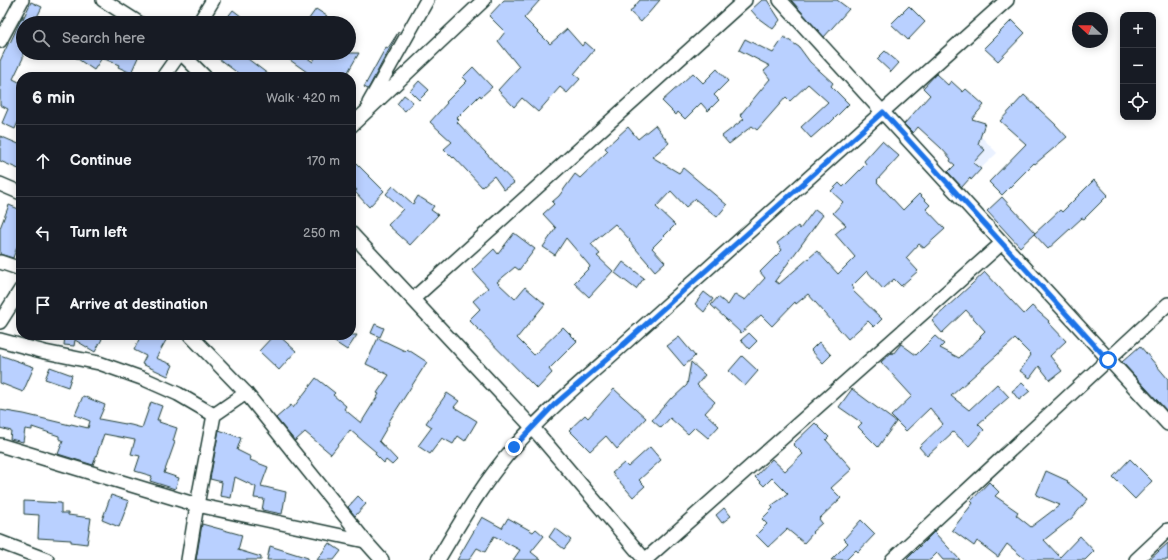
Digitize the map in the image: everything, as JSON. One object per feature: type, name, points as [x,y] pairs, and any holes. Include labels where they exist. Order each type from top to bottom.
[{"type":"street","points":[[0,41],[22,0]]},
{"type":"street","points":[[103,0],[128,16]]},
{"type":"street","points":[[203,16],[213,0]]},
{"type":"street","points":[[362,115],[427,0]]},
{"type":"street","points":[[356,121],[484,0]]},
{"type":"street","points":[[413,300],[745,0]]},
{"type":"street","points":[[780,0],[1168,424]]},
{"type":"street","points":[[438,560],[475,498],[514,447],[554,405],[1007,0]]},
{"type":"street","points":[[167,72],[175,60]]},
{"type":"street","points":[[187,60],[200,72]]},
{"type":"street","points":[[0,184],[16,191]]},
{"type":"street","points":[[356,238],[533,428],[645,560],[1002,243]]},
{"type":"street","points":[[0,262],[16,267]]},
{"type":"street","points":[[0,322],[16,297]]},
{"type":"street","points":[[892,560],[1168,304]]},
{"type":"street","points":[[0,340],[106,366],[144,379],[178,394],[214,415]]},
{"type":"street","points":[[195,340],[246,393],[382,560]]},
{"type":"street","points":[[188,560],[214,415],[246,393]]},
{"type":"street","points":[[0,445],[197,505],[365,541]]},
{"type":"street","points":[[1136,560],[1168,530]]},
{"type":"street","points":[[0,542],[47,560]]},
{"type":"shaded area","points":[[974,129],[997,153],[974,175],[971,150]]},
{"type":"building","points":[[504,0],[540,0],[524,18],[550,44],[567,29],[582,46],[585,42],[594,50],[574,74],[580,79],[567,93],[560,87],[538,112],[522,98],[514,107],[498,90],[519,67],[498,41],[505,32],[489,16]]},
{"type":"building","points":[[640,0],[660,0],[641,22],[630,12]]},
{"type":"building","points":[[762,0],[767,0],[780,20],[773,29],[758,18],[751,10]]},
{"type":"building","points":[[791,0],[837,0],[849,9],[824,37]]},
{"type":"building","points":[[31,2],[42,7],[38,16],[24,16]]},
{"type":"building","points":[[909,6],[925,22],[908,40],[891,24]]},
{"type":"building","points":[[316,9],[327,16],[311,16]]},
{"type":"building","points":[[233,10],[241,16],[228,16]]},
{"type":"building","points":[[1012,20],[1025,33],[998,61],[984,48]]},
{"type":"building","points":[[16,30],[16,60],[22,60],[13,79],[16,80],[15,129],[2,123],[8,109],[0,105],[0,61],[9,42],[10,43]]},
{"type":"building","points":[[399,31],[368,89],[364,87],[386,47],[388,48]]},
{"type":"building","points":[[784,37],[799,47],[810,62],[833,83],[831,86],[849,104],[829,124],[828,123],[811,138],[801,127],[828,102],[808,84],[790,101],[786,97],[757,130],[752,126],[729,144],[722,136],[744,119],[740,115],[770,79],[764,71],[770,66],[739,50],[745,39],[773,53]]},
{"type":"building","points":[[885,51],[899,63],[891,72],[877,59]]},
{"type":"building","points":[[79,60],[101,60],[94,70]]},
{"type":"building","points":[[107,60],[137,60],[131,72],[118,67],[119,65]]},
{"type":"building","points":[[220,60],[249,60],[265,72],[236,72]]},
{"type":"building","points":[[290,60],[310,60],[313,62],[314,60],[355,60],[348,72],[307,72]]},
{"type":"building","points":[[473,67],[492,87],[481,97],[480,95],[457,118],[459,120],[457,122],[514,183],[504,190],[494,176],[482,187],[454,157],[453,158],[444,149],[452,142],[430,122],[447,103],[446,102],[467,81],[463,77]]},
{"type":"building","points":[[717,69],[728,81],[714,95],[719,100],[708,111],[701,103],[685,119],[678,112],[676,115],[662,101],[693,73],[703,83]]},
{"type":"building","points":[[936,74],[948,85],[951,81],[963,92],[966,89],[984,105],[972,119],[985,123],[978,144],[985,150],[973,163],[981,169],[962,187],[948,172],[955,165],[950,161],[951,159],[941,148],[918,127],[913,133],[904,124],[930,95],[923,88]]},
{"type":"building","points":[[419,81],[429,90],[419,100],[410,91]]},
{"type":"building","points":[[404,95],[413,102],[405,111],[397,104]]},
{"type":"building","points":[[1024,95],[1067,137],[1035,164],[1034,163],[1002,195],[989,182],[1026,144],[1000,121]]},
{"type":"building","points":[[655,125],[669,143],[652,157],[679,173],[683,168],[727,205],[717,217],[695,199],[686,207],[671,191],[656,207],[675,225],[652,248],[665,262],[655,271],[615,224],[591,244],[600,254],[597,256],[613,271],[589,297],[574,283],[590,267],[566,238],[555,255],[543,247],[556,228],[543,214],[554,204],[552,202],[559,196],[575,174],[580,178],[608,151],[605,148],[628,127],[638,139]]},
{"type":"building","points":[[0,136],[16,143],[16,168],[0,161]]},
{"type":"building","points":[[882,141],[899,156],[877,180],[877,182],[903,210],[919,194],[930,205],[926,209],[945,229],[924,248],[919,244],[906,258],[918,271],[901,286],[894,279],[883,289],[867,271],[852,286],[854,289],[852,290],[882,319],[874,327],[868,321],[848,339],[808,294],[796,304],[795,302],[772,326],[761,315],[741,333],[711,305],[718,297],[728,305],[735,294],[745,300],[765,278],[760,272],[782,250],[777,243],[798,226],[800,229],[815,209],[823,215],[775,281],[779,284],[817,251],[838,274],[855,257],[835,234],[846,225],[833,213],[843,202],[831,191],[839,183],[843,187],[866,164],[864,161]]},
{"type":"building","points":[[356,163],[384,191],[369,207],[356,193]]},
{"type":"building","points":[[1094,180],[1108,195],[1084,219],[1082,218],[1048,249],[1034,234],[1060,210],[1062,212]]},
{"type":"building","points":[[393,186],[413,204],[418,196],[434,206],[431,210],[438,215],[410,245],[388,225],[403,209],[386,194]]},
{"type":"building","points":[[1002,197],[1035,233],[1020,247],[987,211]]},
{"type":"building","points":[[9,205],[16,208],[16,250],[13,258],[0,254],[0,228]]},
{"type":"building","points":[[514,233],[535,249],[519,270],[515,267],[497,282],[515,299],[525,287],[545,304],[517,338],[534,355],[563,327],[577,341],[549,369],[552,373],[537,389],[469,320],[480,309],[473,301],[488,288],[472,270],[494,249],[498,254]]},
{"type":"building","points":[[623,262],[644,278],[636,289],[615,273]]},
{"type":"building","points":[[985,272],[1024,314],[1032,306],[1049,321],[1048,322],[1066,341],[1050,356],[1062,371],[1050,380],[1039,366],[1030,378],[1020,371],[1031,355],[1015,339],[951,396],[969,410],[997,384],[1009,397],[978,424],[984,430],[969,446],[953,432],[927,456],[919,447],[943,424],[930,408],[906,431],[891,416],[912,396],[881,362],[892,352],[893,354],[901,344],[916,355],[935,336],[944,344],[940,348],[959,358],[981,337],[980,336],[985,331],[966,310],[942,333],[932,321]]},
{"type":"building","points":[[704,292],[713,299],[704,312],[695,304]]},
{"type":"building","points":[[375,324],[384,328],[380,337],[371,333]]},
{"type":"building","points":[[749,333],[757,341],[749,349],[741,340]]},
{"type":"building","points":[[679,337],[695,356],[684,366],[667,346]]},
{"type":"building","points":[[378,338],[405,351],[407,349],[427,362],[388,423],[389,424],[379,441],[397,460],[392,465],[386,460],[384,463],[375,454],[376,452],[350,430],[331,454],[305,432],[295,441],[276,418],[291,405],[293,408],[316,378],[335,393],[333,395],[346,406],[344,409],[361,423],[379,394],[377,393],[389,375],[366,364]]},
{"type":"building","points":[[64,340],[75,340],[74,346],[64,345]]},
{"type":"building","points":[[75,340],[101,340],[95,352]]},
{"type":"building","points":[[139,340],[166,340],[156,358],[173,365],[168,376],[142,364],[146,356],[134,350]]},
{"type":"building","points":[[269,340],[284,340],[296,351],[279,370],[259,351]]},
{"type":"building","points":[[332,340],[354,340],[347,350]]},
{"type":"building","points":[[819,342],[831,355],[823,363],[811,350]]},
{"type":"building","points":[[1140,346],[1168,379],[1168,412],[1122,362]]},
{"type":"building","points":[[0,355],[34,367],[23,392],[0,383]]},
{"type":"building","points":[[742,356],[758,371],[745,386],[729,371]]},
{"type":"building","points":[[691,362],[705,375],[697,385],[715,402],[705,413],[719,426],[708,438],[695,427],[688,434],[670,418],[661,428],[652,420],[671,398],[672,399],[687,385]]},
{"type":"building","points":[[50,367],[72,375],[68,387],[45,379]]},
{"type":"building","points":[[1022,383],[1030,391],[1019,400],[1012,391]]},
{"type":"building","points":[[614,389],[646,418],[617,449],[606,436],[590,451],[569,430],[585,415],[588,418]]},
{"type":"building","points":[[852,389],[896,422],[878,447],[858,427],[862,423],[839,407]]},
{"type":"building","points":[[447,393],[459,401],[454,407],[477,421],[465,441],[458,436],[453,444],[442,438],[430,454],[418,446],[432,427],[426,423]]},
{"type":"building","points":[[83,396],[105,405],[99,419],[142,428],[151,402],[162,406],[157,420],[177,428],[173,441],[175,442],[164,473],[179,478],[175,489],[150,481],[152,476],[135,471],[140,456],[131,454],[135,440],[104,434],[93,465],[58,454],[63,441],[59,439],[59,436],[32,427],[32,430],[25,429],[23,442],[10,439],[11,431],[0,428],[0,410],[88,428],[90,421],[75,415]]},
{"type":"building","points":[[815,423],[829,437],[826,440],[852,469],[831,488],[841,498],[819,519],[822,523],[812,532],[813,533],[804,543],[787,529],[768,547],[756,535],[767,524],[762,519],[773,508],[771,506],[788,494],[772,478],[764,486],[755,477],[772,459],[785,471],[803,454],[793,444]]},
{"type":"building","points":[[219,430],[241,438],[237,450],[251,457],[250,460],[268,467],[261,486],[286,492],[282,514],[262,510],[264,499],[254,498],[256,487],[235,477],[231,498],[220,496],[222,482],[210,479]]},
{"type":"building","points":[[650,447],[661,460],[639,480],[645,486],[633,497],[612,473],[624,463],[628,467]]},
{"type":"building","points":[[1130,459],[1152,481],[1135,499],[1113,477]]},
{"type":"building","points":[[1046,471],[1068,481],[1067,482],[1088,499],[1072,518],[1044,540],[1060,557],[1080,536],[1094,551],[1085,560],[1026,560],[1007,544],[998,557],[977,541],[974,546],[952,530],[973,503],[971,501],[989,482],[999,492],[995,496],[1018,512],[1016,515],[1031,527],[1060,505],[1036,495]]},
{"type":"building","points":[[111,495],[129,501],[119,527],[102,520]]},
{"type":"building","points":[[358,496],[366,504],[355,516],[348,507]]},
{"type":"building","points":[[24,501],[61,503],[61,513],[91,518],[87,544],[71,542],[71,540],[38,538],[39,515],[24,514]]},
{"type":"building","points":[[724,508],[731,516],[722,523],[716,515]]},
{"type":"building","points":[[482,517],[502,528],[508,518],[533,532],[536,529],[544,536],[531,552],[541,560],[513,560],[520,550],[494,536],[485,552],[477,548],[469,560],[457,560]]},
{"type":"building","points":[[861,520],[875,534],[858,552],[856,550],[846,560],[831,560],[848,543],[844,539]]},
{"type":"building","points":[[202,524],[242,535],[238,550],[261,557],[261,560],[196,560]]},
{"type":"building","points":[[555,528],[571,540],[564,549],[549,537]]},
{"type":"building","points":[[934,532],[960,560],[943,560],[937,553],[930,560],[906,560]]},
{"type":"building","points":[[329,543],[341,551],[334,560],[317,560]]},
{"type":"building","points":[[1168,543],[1168,560],[1149,560]]},
{"type":"building","points":[[270,546],[308,558],[308,560],[267,560]]},
{"type":"route","points":[[514,447],[554,405],[883,112],[1108,360]]}]
